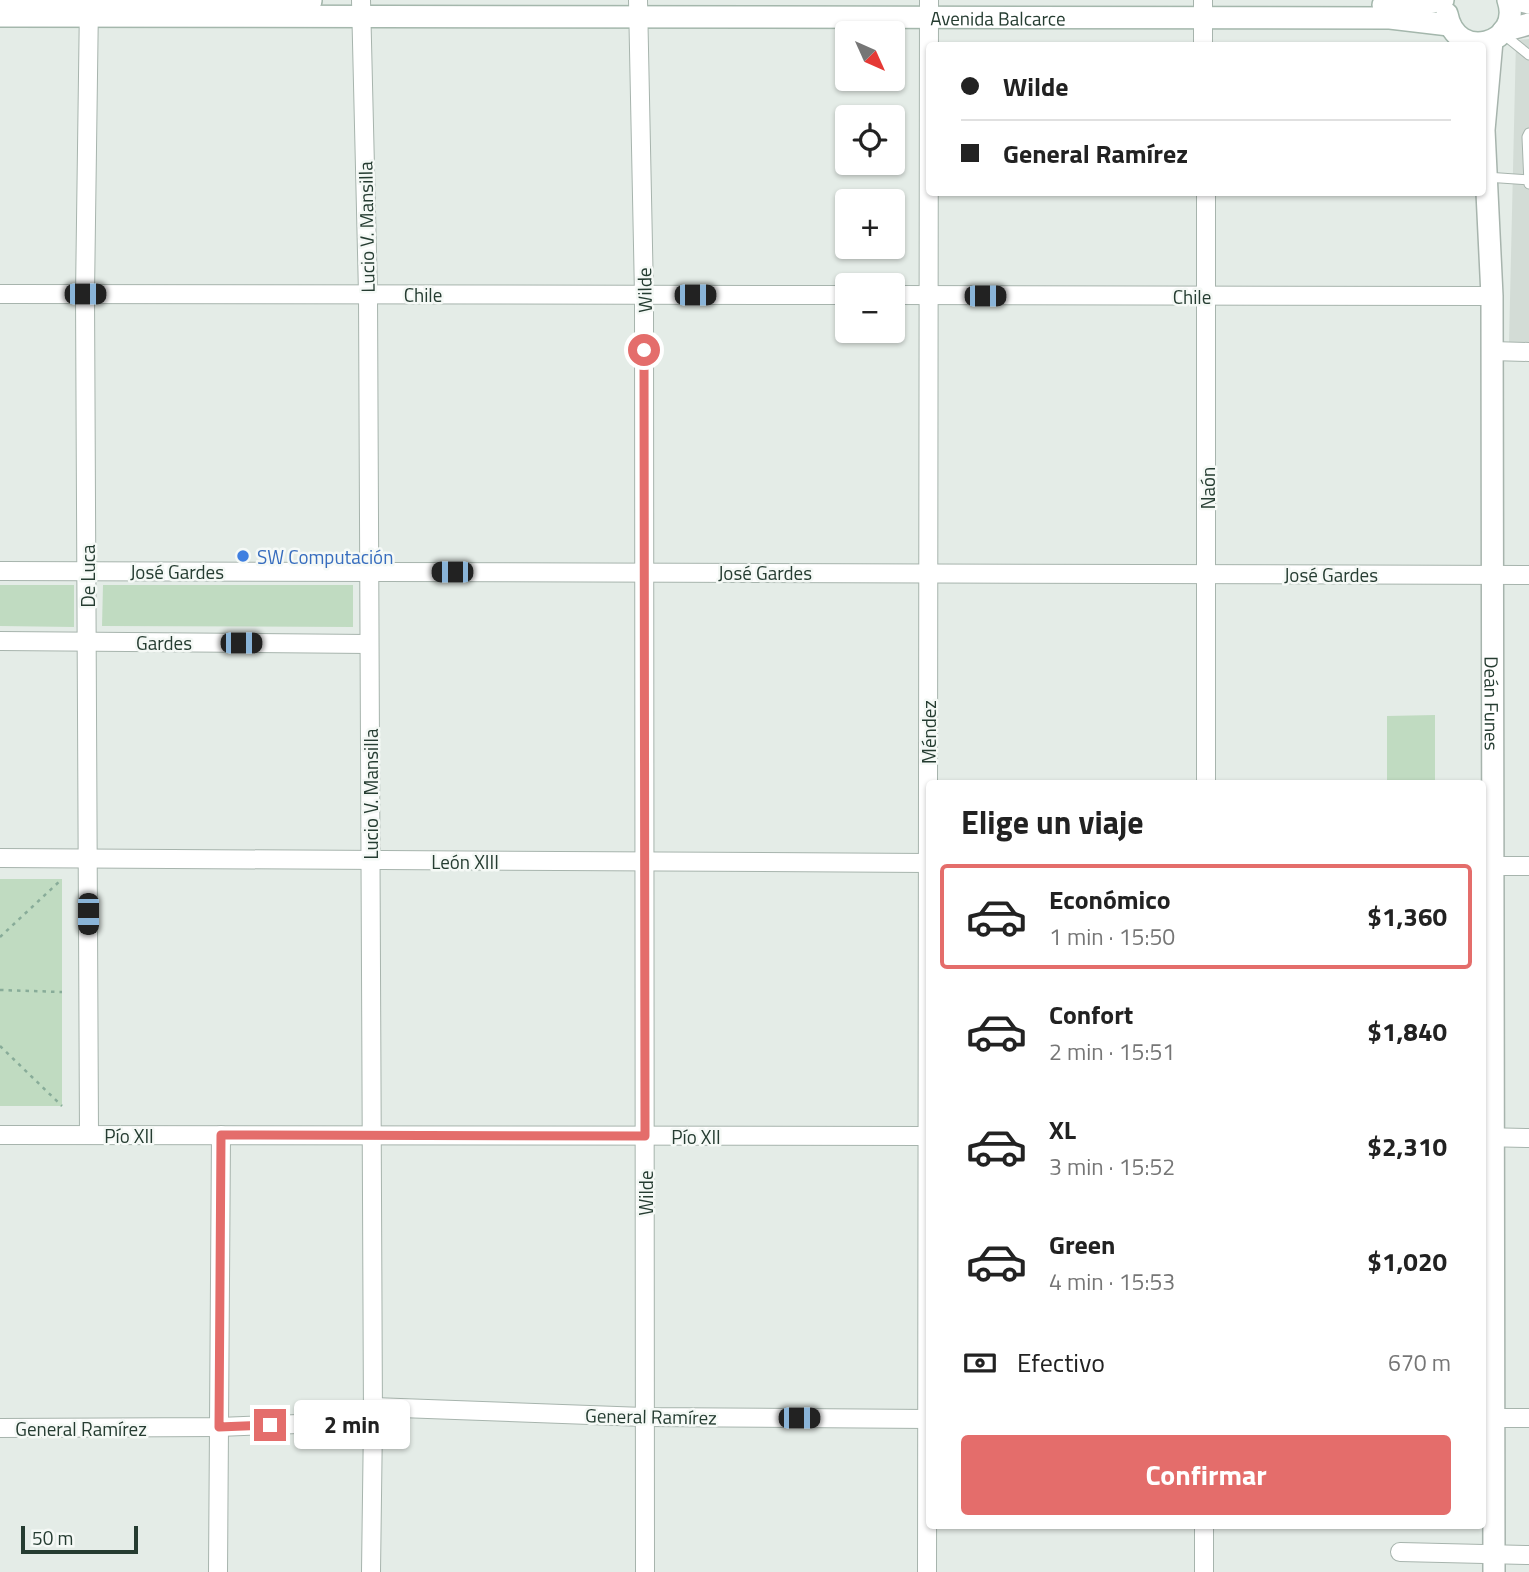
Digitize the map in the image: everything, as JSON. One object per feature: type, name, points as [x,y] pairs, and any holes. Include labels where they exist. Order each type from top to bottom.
[{"type":"main road","name":"Avenida Balcarce","points":[[0,1],[89,6],[1203,7],[1418,5],[1443,0]]},
{"type":"main road","points":[[1449,0],[1447,15],[1459,37]]},
{"type":"main road","name":"Deán Funes","points":[[1486,110],[1499,35],[1510,17],[1508,0]]},
{"type":"main road","points":[[1517,0],[1529,3]]},
{"type":"main road","name":"Avenida Balcarce","points":[[0,16],[89,6]]},
{"type":"main road","name":"Avenida Balcarce","points":[[1203,7],[1390,18],[1459,37]]},
{"type":"main road","name":"Avenida Balcarce","points":[[1475,42],[1529,24]]},
{"type":"main road","name":"Deán Funes","points":[[1486,177],[1492,296],[1487,1138],[1488,1418],[1494,1563]]},
{"type":"street","name":"De Luca","points":[[89,6],[85,294],[89,1135]]},
{"type":"street","name":"Lucio V. Mansilla","points":[[361,6],[368,294],[373,1414],[371,1572]]},
{"type":"street","name":"Wilde","points":[[638,6],[644,295],[645,1572]]},
{"type":"street","name":"Méndez","points":[[929,7],[929,42]]},
{"type":"street","points":[[1203,7],[1203,42]]},
{"type":"street","name":"Méndez","points":[[928,780],[929,196]]},
{"type":"street","name":"Naón","points":[[1206,196],[1206,780]]},
{"type":"street","name":"Chile","points":[[0,294],[835,295]]},
{"type":"street","name":"Chile","points":[[905,295],[1492,296]]},
{"type":"street","points":[[1492,351],[1529,352]]},
{"type":"street","name":"José Gardes","points":[[0,570],[1529,575]]},
{"type":"street","name":"Gardes","points":[[0,641],[369,644]]},
{"type":"street","name":"León XIII","points":[[0,858],[926,863]]},
{"type":"street","points":[[1487,866],[1529,866]]},
{"type":"street","name":"Pío XII","points":[[0,1135],[926,1136]]},
{"type":"street","points":[[218,1572],[221,1135]]},
{"type":"street","points":[[1487,1138],[1529,1138]]},
{"type":"street","name":"General Ramírez","points":[[0,1428],[219,1427],[373,1414],[926,1419]]},
{"type":"street","points":[[1488,1418],[1529,1418]]},
{"type":"street","name":"Méndez","points":[[927,1572],[928,1529]]},
{"type":"street","points":[[1204,1529],[1204,1572]]},
{"type":"street","points":[[1400,1552],[1494,1563],[1529,1555]]},
{"type":"lane","points":[[1499,35],[1529,55]]},
{"type":"lane","points":[[1486,177],[1529,181],[1529,133]]},
{"type":"path","points":[[0,937],[62,879]]},
{"type":"path","points":[[0,990],[62,992]]},
{"type":"path","points":[[0,1046],[62,1106]]},
{"type":"shaded area","points":[[1529,39],[1529,342],[1509,342],[1516,40]]},
{"type":"green space","points":[[0,585],[74,585],[74,627],[0,626]]},
{"type":"green space","points":[[103,585],[353,585],[353,627],[102,626]]},
{"type":"green space","points":[[1435,715],[1435,780],[1387,780],[1387,716]]},
{"type":"green space","points":[[0,879],[62,879],[62,1106],[0,1106]]},
{"type":"place","name":"SW Computación","points":[[243,556]]},
{"type":"route","points":[[270,1425],[219,1427],[221,1135],[645,1136],[644,350]]}]
